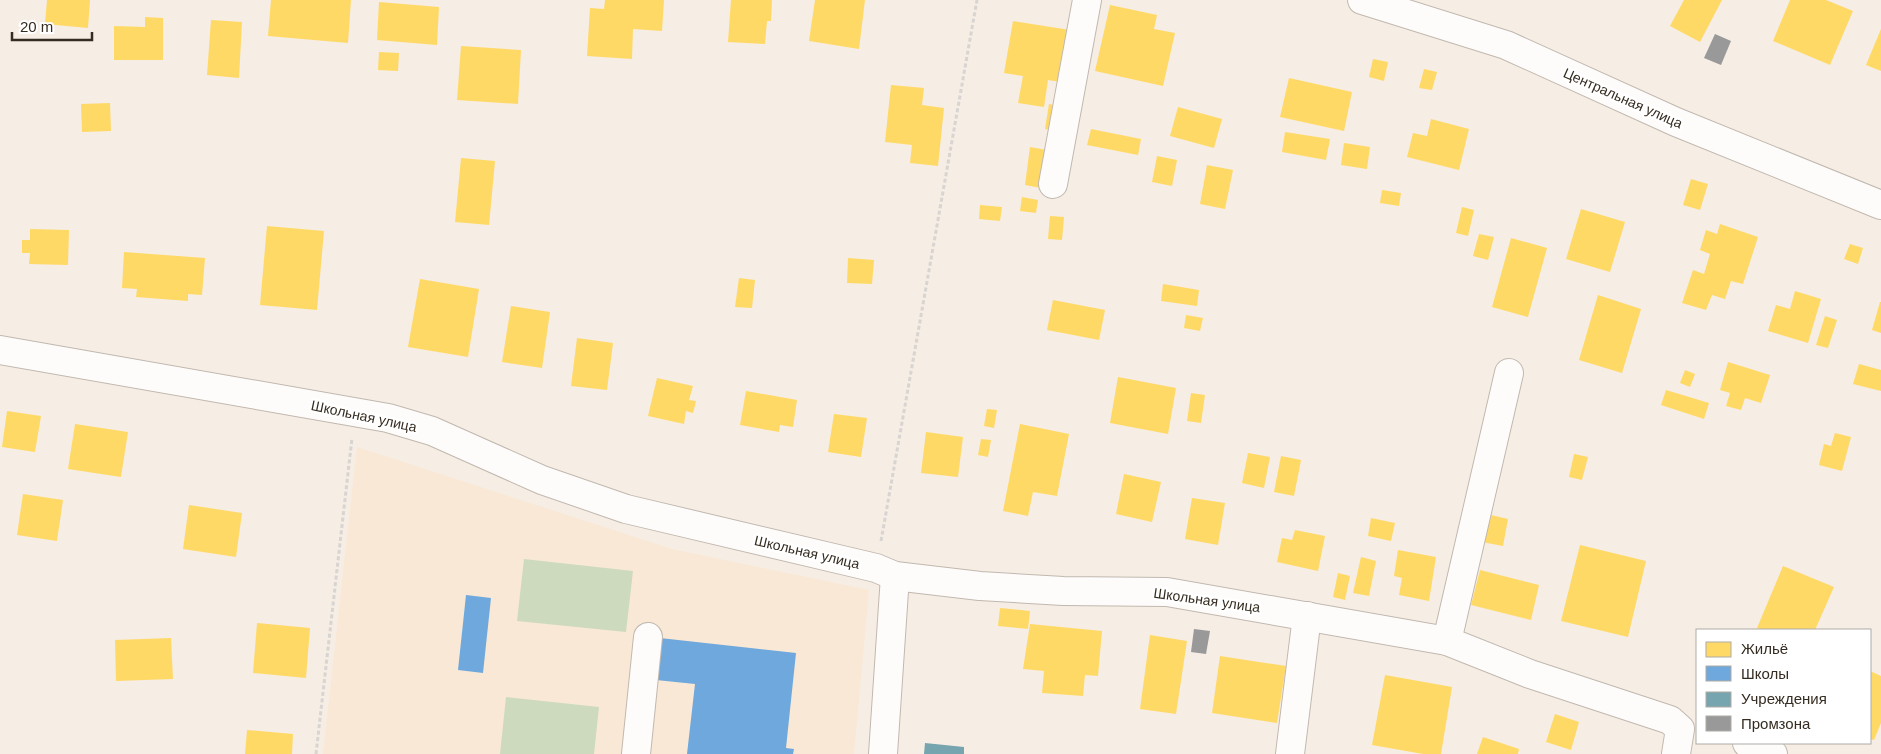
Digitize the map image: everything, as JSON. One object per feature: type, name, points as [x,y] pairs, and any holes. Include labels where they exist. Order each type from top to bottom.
[{"type":"street","points":[[1053,184],[1087,0]]},
{"type":"street","name":"Центральная улица","points":[[1362,0],[1506,46],[1676,122],[1881,205]]},
{"type":"street","name":"Школьная улица","points":[[0,350],[388,418],[432,431],[542,480],[626,509],[885,572],[980,586],[1063,591],[1167,592],[1447,640],[1530,674],[1670,720],[1684,736]]},
{"type":"street","points":[[1447,640],[1509,372]]},
{"type":"street","points":[[883,754],[885,572]]},
{"type":"street","points":[[1290,754],[1307,616]]},
{"type":"street","points":[[636,754],[648,637]]},
{"type":"street","points":[[1749,744],[1773,754]]},
{"type":"path","points":[[885,572],[897,459],[977,0]]},
{"type":"path","points":[[316,754],[354,412]]},
{"type":"shaded area","points":[[357,447],[672,549],[869,590],[854,754],[323,754]]},
{"type":"green space","points":[[524,559],[633,571],[626,632],[517,621]]},
{"type":"green space","points":[[506,697],[599,707],[594,754],[500,754]]},
{"type":"building: Жильё","points":[[47,0],[90,0],[88,28],[45,24]]},
{"type":"building: Жильё","points":[[271,0],[351,0],[348,43],[268,36]]},
{"type":"building: Жильё","points":[[605,0],[664,0],[662,31],[633,29],[632,59],[587,56],[590,8],[604,9]]},
{"type":"building: Жильё","points":[[731,0],[772,0],[771,21],[767,21],[765,44],[728,42]]},
{"type":"building: Жильё","points":[[815,0],[865,0],[859,49],[809,41]]},
{"type":"building: Жильё","points":[[1684,0],[1722,0],[1700,42],[1670,26]]},
{"type":"building: Жильё","points":[[1790,0],[1826,0],[1853,11],[1830,65],[1773,41]]},
{"type":"building: Жильё","points":[[379,2],[439,7],[437,45],[377,40]]},
{"type":"building: Жильё","points":[[1110,5],[1157,15],[1154,29],[1175,33],[1163,86],[1095,71]]},
{"type":"building: Жильё","points":[[145,17],[163,18],[163,60],[114,60],[114,26],[145,27]]},
{"type":"building: Жильё","points":[[211,20],[242,22],[239,78],[207,75]]},
{"type":"building: Жильё","points":[[1013,21],[1070,30],[1061,82],[1048,80],[1044,107],[1018,103],[1023,76],[1004,73]]},
{"type":"building: Жильё","points":[[1881,29],[1881,71],[1866,65]]},
{"type":"building: Жильё","points":[[461,46],[521,50],[518,104],[457,100]]},
{"type":"building: Жильё","points":[[379,52],[399,53],[398,71],[378,70]]},
{"type":"building: Жильё","points":[[1373,59],[1388,62],[1384,81],[1369,77]]},
{"type":"building: Жильё","points":[[1424,69],[1437,72],[1432,90],[1419,88]]},
{"type":"building: Жильё","points":[[1289,78],[1352,92],[1344,131],[1280,117]]},
{"type":"building: Жильё","points":[[891,85],[924,88],[922,105],[944,108],[938,166],[910,163],[912,145],[885,142]]},
{"type":"building: Жильё","points":[[110,103],[111,131],[82,132],[81,104]]},
{"type":"building: Жильё","points":[[1049,104],[1059,106],[1056,130],[1045,129]]},
{"type":"building: Жильё","points":[[1178,107],[1222,119],[1214,148],[1170,136]]},
{"type":"building: Жильё","points":[[1431,119],[1469,129],[1459,170],[1407,157],[1413,133],[1427,136]]},
{"type":"building: Жильё","points":[[1091,129],[1141,139],[1138,155],[1087,145]]},
{"type":"building: Жильё","points":[[1285,132],[1330,139],[1326,160],[1282,152]]},
{"type":"building: Жильё","points":[[1344,143],[1370,147],[1367,169],[1341,165]]},
{"type":"building: Жильё","points":[[1030,147],[1047,150],[1041,188],[1025,185]]},
{"type":"building: Жильё","points":[[1157,156],[1177,160],[1172,186],[1152,182]]},
{"type":"building: Жильё","points":[[461,158],[495,161],[489,225],[455,222]]},
{"type":"building: Жильё","points":[[1207,165],[1233,170],[1225,209],[1200,204]]},
{"type":"building: Жильё","points":[[1691,179],[1708,184],[1700,210],[1683,205]]},
{"type":"building: Жильё","points":[[1382,190],[1401,193],[1399,206],[1380,203]]},
{"type":"building: Жильё","points":[[1022,197],[1038,200],[1036,213],[1020,211]]},
{"type":"building: Жильё","points":[[980,205],[1002,207],[1000,221],[979,219]]},
{"type":"building: Жильё","points":[[1462,207],[1474,210],[1468,236],[1456,233]]},
{"type":"building: Жильё","points":[[1581,209],[1625,222],[1610,272],[1566,259]]},
{"type":"building: Жильё","points":[[1050,216],[1064,217],[1062,240],[1048,239]]},
{"type":"building: Жильё","points":[[1720,224],[1758,237],[1743,284],[1731,281],[1725,299],[1712,295],[1706,310],[1682,303],[1693,270],[1704,274],[1710,254],[1700,250],[1706,230],[1717,234]]},
{"type":"building: Жильё","points":[[267,226],[324,231],[317,310],[260,305]]},
{"type":"building: Жильё","points":[[30,229],[69,230],[68,265],[29,264],[30,253],[22,253],[22,240],[30,240]]},
{"type":"building: Жильё","points":[[1479,234],[1494,237],[1488,260],[1473,256]]},
{"type":"building: Жильё","points":[[1511,238],[1547,248],[1528,317],[1492,307]]},
{"type":"building: Жильё","points":[[1850,244],[1863,248],[1858,264],[1844,259]]},
{"type":"building: Жильё","points":[[124,252],[205,258],[202,295],[188,294],[188,301],[136,297],[137,289],[122,288]]},
{"type":"building: Жильё","points":[[848,258],[874,260],[872,284],[847,283]]},
{"type":"building: Жильё","points":[[739,278],[755,280],[752,308],[735,307]]},
{"type":"building: Жильё","points":[[420,279],[479,289],[468,357],[408,347]]},
{"type":"building: Жильё","points":[[1163,284],[1199,290],[1197,306],[1161,301]]},
{"type":"building: Жильё","points":[[1795,291],[1821,299],[1808,343],[1768,331],[1776,305],[1790,309]]},
{"type":"building: Жильё","points":[[1598,295],[1641,309],[1622,373],[1579,360]]},
{"type":"building: Жильё","points":[[1053,300],[1105,310],[1099,340],[1047,330]]},
{"type":"building: Жильё","points":[[1881,302],[1881,333],[1872,330]]},
{"type":"building: Жильё","points":[[511,306],[550,312],[542,368],[502,362]]},
{"type":"building: Жильё","points":[[1186,315],[1203,318],[1200,331],[1184,328]]},
{"type":"building: Жильё","points":[[1825,316],[1837,320],[1828,348],[1816,345]]},
{"type":"building: Жильё","points":[[577,338],[613,343],[607,390],[571,386]]},
{"type":"building: Жильё","points":[[1728,362],[1770,375],[1761,403],[1745,398],[1741,410],[1726,406],[1730,393],[1720,390]]},
{"type":"building: Жильё","points":[[1859,364],[1881,370],[1881,391],[1853,384]]},
{"type":"building: Жильё","points":[[1685,370],[1695,374],[1690,387],[1680,383]]},
{"type":"building: Жильё","points":[[1118,377],[1176,388],[1168,434],[1110,423]]},
{"type":"building: Жильё","points":[[657,378],[693,386],[689,400],[696,401],[693,413],[686,411],[684,424],[648,416]]},
{"type":"building: Жильё","points":[[1666,390],[1709,403],[1704,419],[1661,405]]},
{"type":"building: Жильё","points":[[746,391],[797,400],[793,427],[780,425],[779,432],[740,425]]},
{"type":"building: Жильё","points":[[1191,393],[1205,395],[1201,423],[1187,421]]},
{"type":"building: Жильё","points":[[987,409],[997,410],[994,428],[984,426]]},
{"type":"building: Жильё","points":[[7,411],[41,416],[35,452],[2,447]]},
{"type":"building: Жильё","points":[[834,414],[867,418],[861,457],[828,452]]},
{"type":"building: Жильё","points":[[75,424],[128,432],[121,477],[68,469]]},
{"type":"building: Жильё","points":[[1020,424],[1069,434],[1057,496],[1033,492],[1028,516],[1003,511]]},
{"type":"building: Жильё","points":[[926,432],[963,437],[958,477],[921,473]]},
{"type":"building: Жильё","points":[[1835,433],[1851,437],[1842,471],[1819,465],[1824,444],[1831,446]]},
{"type":"building: Жильё","points":[[981,439],[991,440],[988,457],[978,455]]},
{"type":"building: Жильё","points":[[1248,453],[1270,457],[1264,488],[1242,483]]},
{"type":"building: Жильё","points":[[1574,454],[1588,457],[1582,480],[1569,477]]},
{"type":"building: Жильё","points":[[1281,456],[1301,460],[1294,496],[1274,492]]},
{"type":"building: Жильё","points":[[1124,474],[1161,482],[1152,522],[1116,514]]},
{"type":"building: Жильё","points":[[23,494],[63,500],[57,541],[17,535]]},
{"type":"building: Жильё","points":[[1192,498],[1225,503],[1218,545],[1185,539]]},
{"type":"building: Жильё","points":[[189,505],[242,513],[236,557],[183,549]]},
{"type":"building: Жильё","points":[[1487,514],[1508,519],[1503,546],[1482,542]]},
{"type":"building: Жильё","points":[[1371,518],[1395,523],[1391,541],[1368,536]]},
{"type":"building: Жильё","points":[[1295,530],[1325,536],[1318,571],[1277,562],[1282,538],[1292,540]]},
{"type":"building: Жильё","points":[[1580,545],[1646,561],[1628,637],[1561,621]]},
{"type":"building: Жильё","points":[[1398,550],[1436,557],[1429,601],[1399,595],[1402,578],[1394,576]]},
{"type":"building: Жильё","points":[[1361,557],[1376,561],[1369,596],[1353,593]]},
{"type":"building: Жильё","points":[[1783,566],[1834,587],[1815,629],[1757,628]]},
{"type":"building: Жильё","points":[[1480,570],[1539,585],[1531,620],[1471,605]]},
{"type":"building: Жильё","points":[[1338,573],[1350,576],[1345,600],[1333,597]]},
{"type":"building: Жильё","points":[[1000,608],[1030,611],[1028,629],[998,626]]},
{"type":"building: Жильё","points":[[257,623],[310,628],[306,678],[253,673]]},
{"type":"building: Жильё","points":[[1030,624],[1102,631],[1098,676],[1085,675],[1083,696],[1042,693],[1044,671],[1023,669]]},
{"type":"building: Жильё","points":[[1150,635],[1187,641],[1176,714],[1140,709]]},
{"type":"building: Жильё","points":[[171,638],[173,679],[116,681],[115,640]]},
{"type":"building: Жильё","points":[[1220,656],[1286,666],[1277,723],[1212,713]]},
{"type":"building: Жильё","points":[[1871,671],[1881,676],[1881,723],[1874,740],[1871,739]]},
{"type":"building: Жильё","points":[[1385,675],[1452,687],[1441,754],[1423,754],[1372,745]]},
{"type":"building: Жильё","points":[[1555,714],[1579,722],[1571,750],[1546,742]]},
{"type":"building: Жильё","points":[[247,730],[293,734],[292,754],[245,754]]},
{"type":"building: Жильё","points":[[1483,737],[1519,749],[1518,754],[1477,754]]},
{"type":"building: Школы","points":[[466,595],[491,598],[483,673],[458,670]]},
{"type":"building: Школы","points":[[660,638],[796,653],[786,748],[794,749],[793,754],[687,754],[695,684],[656,680]]},
{"type":"building: Учреждения","points":[[925,743],[964,747],[964,754],[924,754]]},
{"type":"building: Промзона","points":[[1715,34],[1731,41],[1721,65],[1704,58]]},
{"type":"building: Промзона","points":[[1194,629],[1210,631],[1206,654],[1191,652]]}]
